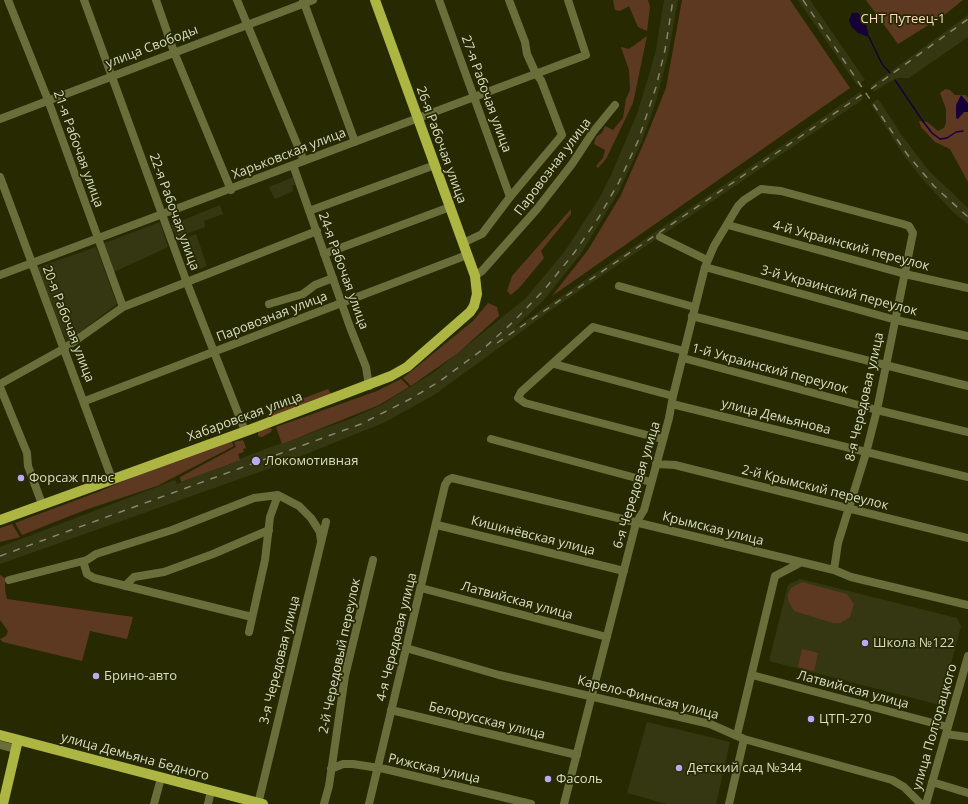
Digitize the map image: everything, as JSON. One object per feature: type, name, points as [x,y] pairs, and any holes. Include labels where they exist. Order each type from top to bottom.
[{"type":"main road","name":"26-я Рабочая улица","points":[[375,0],[475,276],[477,287],[476,301]]},
{"type":"main road","name":"Хабаровская улица","points":[[0,520],[369,386],[408,367],[461,322],[470,312],[476,301]]},
{"type":"main road","name":"улица Демьяна Бедного","points":[[0,736],[17,745],[161,778],[260,804]]},
{"type":"main road","points":[[2,804],[17,745]]},
{"type":"street","name":"21-я Рабочая улица","points":[[8,0],[48,100],[124,307]]},
{"type":"street","name":"22-я Рабочая улица","points":[[84,0],[187,283],[245,431]]},
{"type":"street","points":[[156,0],[174,52],[231,190]]},
{"type":"street","points":[[237,0],[304,161]]},
{"type":"street","name":"улица Свободы","points":[[0,118],[304,1],[312,0]]},
{"type":"street","name":"27-я Рабочая улица","points":[[439,0],[510,196]]},
{"type":"street","points":[[463,243],[482,234],[510,196],[562,135],[542,80],[536,74],[527,54],[525,42],[509,0]]},
{"type":"street","name":"Харьковская улица","points":[[0,275],[231,190],[293,165],[475,98],[586,55],[568,0]]},
{"type":"street","points":[[304,1],[355,142]]},
{"type":"street","name":"Паровозная улица","points":[[475,276],[482,272],[537,209],[572,164],[593,132],[615,105]]},
{"type":"street","name":"24-я Рабочая улица","points":[[293,165],[366,367],[369,386]]},
{"type":"street","points":[[309,211],[435,165]]},
{"type":"street","name":"20-я Рабочая улица","points":[[0,177],[85,401],[112,479]]},
{"type":"street","name":"6-я Чередовая улица","points":[[564,804],[636,523],[644,510],[706,264],[738,206],[744,200],[761,189],[781,191],[903,224],[912,229]]},
{"type":"street","points":[[324,254],[450,207]]},
{"type":"street","name":"4-й Украинский переулок","points":[[728,225],[905,274],[968,288]]},
{"type":"street","name":"8-я Чередовая улица","points":[[834,570],[834,557],[866,453],[877,410],[913,233],[912,229]]},
{"type":"street","points":[[42,504],[28,466],[28,453],[0,385],[65,348],[124,307],[316,231]]},
{"type":"street","name":"3-й Украинский переулок","points":[[660,237],[706,264],[896,320],[968,336]]},
{"type":"street","name":"Паровозная улица","points":[[85,401],[467,255]]},
{"type":"street","points":[[269,304],[303,294],[315,285],[333,278]]},
{"type":"street","points":[[619,286],[694,308]]},
{"type":"street","points":[[692,316],[968,386]]},
{"type":"street","name":"1-й Украинский переулок","points":[[554,364],[593,327],[683,355],[877,410],[968,432]]},
{"type":"street","points":[[554,364],[521,392],[518,398],[525,403],[662,440]]},
{"type":"street","name":"улица Демьянова","points":[[554,364],[672,400],[866,453],[968,478]]},
{"type":"street","points":[[491,439],[651,482]]},
{"type":"street","name":"2-й Крымский переулок","points":[[656,464],[675,466],[968,538]]},
{"type":"street","name":"Крымская улица","points":[[452,478],[834,570],[851,577],[968,605]]},
{"type":"street","name":"4-я Чередовая улица","points":[[369,804],[406,648],[422,588],[445,485],[448,480],[452,478]]},
{"type":"street","points":[[249,632],[265,560],[272,507],[278,495]]},
{"type":"street","points":[[8,580],[83,561],[96,554],[172,530],[254,498],[278,495],[293,502],[311,518],[320,532],[322,541]]},
{"type":"street","name":"3-я Чередовая улица","points":[[260,804],[326,522]]},
{"type":"street","name":"Кишинёвская улица","points":[[437,525],[624,571]]},
{"type":"street","points":[[125,586],[134,577],[164,572],[213,554],[269,530]]},
{"type":"street","name":"2-й Чередовый переулок","points":[[324,804],[331,769],[345,676],[373,560]]},
{"type":"street","points":[[83,561],[87,574],[94,578],[252,616]]},
{"type":"street","points":[[729,804],[752,675],[775,576],[800,563]]},
{"type":"street","name":"Латвийская улица","points":[[422,588],[607,637]]},
{"type":"street","name":"Карело-Финская улица","points":[[406,648],[499,675],[710,724],[740,737],[892,780],[904,787],[921,804]]},
{"type":"street","name":"улица Полторацкого","points":[[926,804],[968,656]]},
{"type":"street","name":"Латвийская улица","points":[[752,675],[968,737]]},
{"type":"street","name":"Белорусская улица","points":[[391,710],[577,755]]},
{"type":"street","name":"улица Демьяна Бедного","points":[[0,745],[17,745]]},
{"type":"street","name":"Рижская улица","points":[[331,769],[343,764],[353,764],[531,804]]},
{"type":"street","points":[[154,804],[161,778]]},
{"type":"street","points":[[932,782],[968,793]]},
{"type":"street","points":[[208,804],[211,791]]},
{"type":"shaded area","points":[[664,0],[678,0],[668,55],[656,101],[642,141],[618,193],[580,255],[543,301],[512,330],[860,92],[863,96],[862,100],[551,310],[434,395],[383,423],[279,465],[0,564],[0,547],[175,480],[177,484],[260,451],[350,419],[381,405],[433,373],[526,298],[565,251],[599,199],[611,175],[637,114],[649,75],[656,50]]},
{"type":"shaded area","points":[[798,0],[810,0],[865,80],[857,85]]},
{"type":"shaded area","points":[[852,13],[858,13],[861,16],[866,24],[869,37],[858,33],[851,26],[849,20]]},
{"type":"shaded area","points":[[968,15],[968,37],[909,78],[898,78],[874,92],[871,86]]},
{"type":"shaded area","points":[[961,95],[968,103],[968,112],[964,112],[958,119],[956,118],[956,105]]},
{"type":"shaded area","points":[[878,99],[903,137],[929,171],[968,208],[968,224],[953,212],[925,182],[905,157],[871,104]]},
{"type":"shaded area","points":[[293,177],[295,185],[292,186],[293,191],[275,199],[269,187]]},
{"type":"shaded area","points":[[220,205],[223,214],[204,221],[205,227],[177,237],[171,225]]},
{"type":"shaded area","points":[[160,222],[168,247],[114,272],[102,244]]},
{"type":"shaded area","points":[[196,234],[207,266],[192,272],[179,241]]},
{"type":"shaded area","points":[[96,247],[117,304],[67,342],[36,268]]},
{"type":"shaded area","name":"Школа №122","points":[[800,579],[957,618],[961,626],[940,705],[769,661],[788,585]]},
{"type":"shaded area","name":"Детский сад №344","points":[[647,722],[730,742],[716,804],[667,804],[627,793]]},
{"type":"green space","points":[[613,0],[648,0],[650,7],[647,31],[638,27],[629,6],[620,11],[615,10]]},
{"type":"green space","points":[[682,0],[790,0],[850,88],[552,296],[588,250],[621,195],[666,88]]},
{"type":"green space","name":"СНТ Путеец-1","points":[[866,0],[963,0],[943,16],[898,44]]},
{"type":"green space","points":[[647,36],[633,103],[606,159],[598,168],[596,166],[603,158],[605,150],[594,144],[596,137],[602,133],[605,126],[613,130],[623,118],[626,99],[630,90],[629,70],[621,47],[629,49]]},
{"type":"green space","points":[[945,89],[950,90],[955,95],[966,95],[968,98],[968,182],[950,149],[935,142],[921,127],[919,121],[927,122],[938,131],[944,128],[946,123],[946,109],[940,93]]},
{"type":"green space","points":[[571,209],[571,214],[541,251],[544,258],[520,287],[511,295],[507,291],[512,276]]},
{"type":"green space","points":[[488,303],[497,307],[499,316],[458,353],[411,386],[403,378],[473,321]]},
{"type":"green space","points":[[401,379],[409,387],[379,405],[282,444],[276,427],[377,391]]},
{"type":"green space","points":[[328,389],[333,397],[268,421],[267,416],[286,405]]},
{"type":"green space","points":[[268,428],[272,429],[271,432],[262,437],[258,436],[258,431]]},
{"type":"green space","points":[[243,440],[246,448],[243,449],[244,452],[238,454],[240,460],[181,482],[180,477],[236,447],[234,442]]},
{"type":"green space","points":[[231,441],[234,446],[157,486],[85,510],[22,535],[15,523],[98,492],[159,466]]},
{"type":"green space","points":[[12,524],[20,537],[0,542],[0,528]]},
{"type":"green space","points":[[0,575],[5,578],[7,599],[133,617],[127,639],[90,631],[82,661],[3,642],[0,639],[6,636],[8,631],[0,620]]},
{"type":"green space","points":[[802,582],[847,594],[854,604],[850,617],[840,623],[833,623],[794,611],[788,600],[788,594],[791,588]]},
{"type":"green space","points":[[802,649],[818,653],[814,671],[798,667]]},
{"type":"waterway","points":[[869,37],[882,64],[890,73]]},
{"type":"waterway","points":[[895,80],[932,133],[940,139],[947,138],[956,132],[963,131]]},
{"type":"railway","points":[[0,556],[361,424],[412,398],[440,381],[482,350],[513,322],[544,290],[574,253],[599,217],[619,182],[638,141],[656,87],[665,50],[673,0]]},
{"type":"railway","points":[[803,0],[907,154],[934,186],[968,217]]},
{"type":"railway","points":[[871,89],[968,19]]},
{"type":"railway","points":[[497,343],[863,94]]},
{"type":"place","name":"Локомотивная","points":[[256,461]]},
{"type":"place","name":"Форсаж плюс","points":[[21,478]]},
{"type":"place","name":"Школа №122","points":[[865,643]]},
{"type":"place","name":"Брино-авто","points":[[96,676]]},
{"type":"place","name":"ЦТП-270","points":[[811,719]]},
{"type":"place","name":"Детский сад №344","points":[[679,768]]},
{"type":"place","name":"Фасоль","points":[[548,779]]}]
